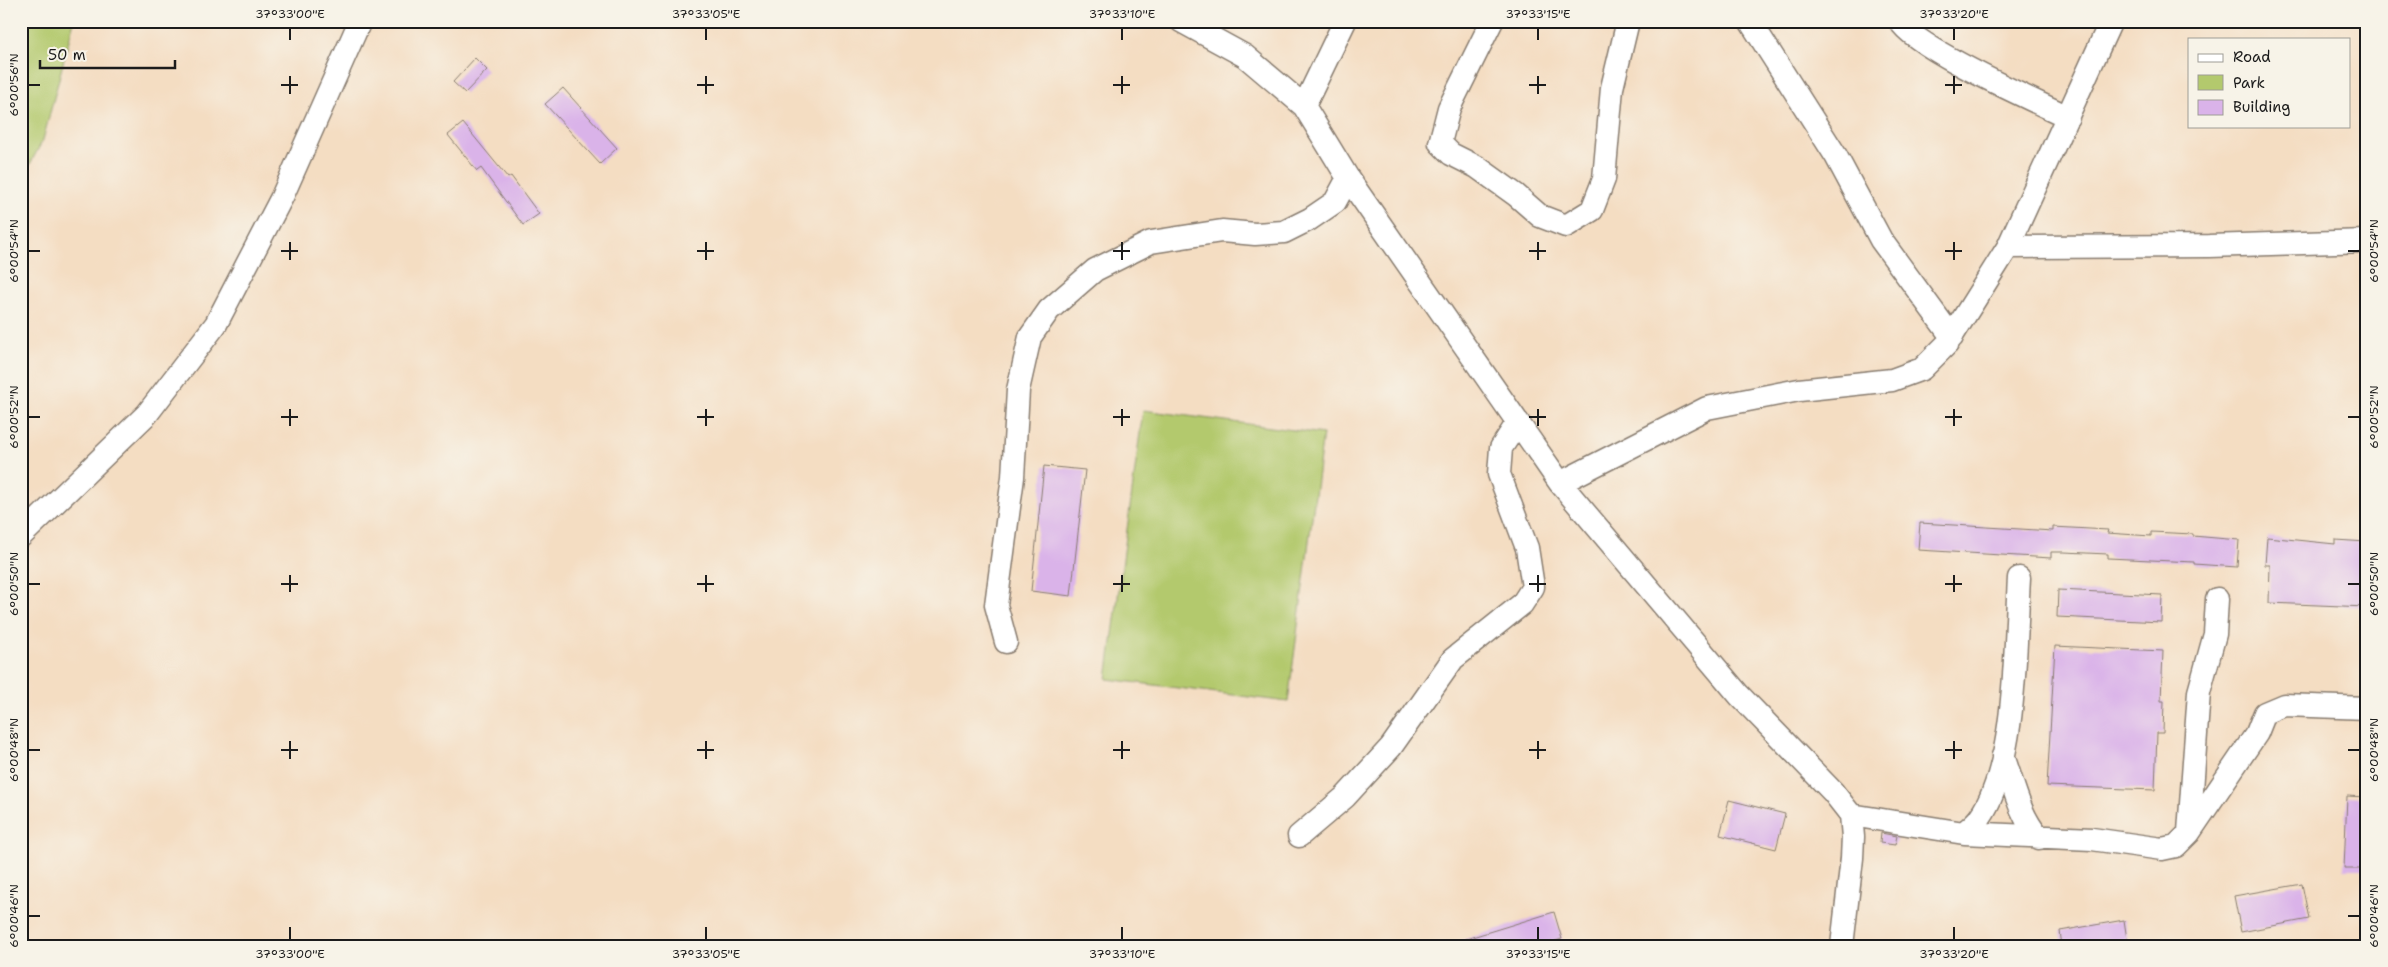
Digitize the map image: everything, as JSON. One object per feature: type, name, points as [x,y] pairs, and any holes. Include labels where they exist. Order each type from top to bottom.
[{"type":"street","points":[[21,536],[147,414],[216,324],[282,197],[360,21]]},
{"type":"street","points":[[1181,21],[1245,56],[1304,106],[1348,178],[1560,483],[1739,694],[1833,792],[1851,815],[1853,844],[1842,946]]},
{"type":"street","points":[[1304,106],[1345,21]]},
{"type":"street","points":[[1492,21],[1449,108],[1440,143],[1451,154],[1478,167],[1516,195],[1540,216],[1566,226],[1592,210],[1604,179],[1612,88],[1628,21]]},
{"type":"street","points":[[1750,21],[1836,156],[1881,240],[1952,337]]},
{"type":"street","points":[[1900,21],[1904,28],[1940,54],[2068,118]]},
{"type":"street","points":[[1560,483],[1707,408],[1798,390],[1892,380],[1922,369],[1952,337],[2008,247],[2111,21]]},
{"type":"street","points":[[1006,642],[996,605],[1013,477],[1018,390],[1030,337],[1044,317],[1095,270],[1151,242],[1222,231],[1255,234],[1284,232],[1310,219],[1335,202],[1348,178]]},
{"type":"street","points":[[2008,247],[2209,246],[2367,241]]},
{"type":"street","points":[[1299,836],[1345,798],[1391,747],[1453,659],[1522,604],[1533,587],[1527,548],[1499,474],[1502,448],[1518,422]]},
{"type":"street","points":[[1964,833],[1980,817],[1992,792],[2003,756],[2011,707],[2019,578]]},
{"type":"street","points":[[2188,833],[2199,692],[2215,634],[2217,598]]},
{"type":"street","points":[[1851,815],[1964,833],[2092,839],[2162,849],[2176,846],[2188,833],[2256,732],[2265,713],[2284,705],[2367,708]]},
{"type":"street","points":[[2003,756],[2020,809],[2027,824],[2039,838]]},
{"type":"green space","points":[[21,21],[74,21],[43,140],[21,181]]},
{"type":"green space","points":[[1143,410],[1323,434],[1288,702],[1107,679]]},
{"type":"building","points":[[475,58],[487,70],[465,93],[453,82]]},
{"type":"building","points":[[563,88],[617,148],[600,164],[545,104]]},
{"type":"building","points":[[463,123],[508,178],[511,176],[539,214],[523,225],[481,168],[477,171],[448,135]]},
{"type":"building","points":[[1044,466],[1085,470],[1071,596],[1031,591]]},
{"type":"building","points":[[1920,523],[2053,531],[2053,527],[2108,530],[2107,533],[2151,536],[2151,532],[2193,534],[2193,536],[2239,540],[2237,567],[2194,564],[2194,562],[2108,558],[2108,554],[2051,552],[2051,558],[1918,550]]},
{"type":"building","points":[[2267,537],[2335,544],[2335,540],[2367,542],[2364,582],[2367,583],[2367,607],[2269,603],[2270,565],[2265,565]]},
{"type":"building","points":[[2058,590],[2162,595],[2161,622],[2057,617]]},
{"type":"building","points":[[2055,646],[2163,651],[2161,701],[2164,701],[2163,733],[2157,733],[2155,790],[2047,786]]},
{"type":"building","points":[[2347,796],[2367,797],[2367,869],[2344,869]]},
{"type":"building","points":[[1729,800],[1785,814],[1776,849],[1720,835]]},
{"type":"building","points":[[1881,833],[1897,836],[1895,845],[1880,843]]},
{"type":"building","points":[[2302,884],[2309,919],[2241,932],[2234,896]]},
{"type":"building","points":[[1554,912],[1562,939],[1539,946],[1457,946],[1456,942]]},
{"type":"building","points":[[2124,920],[2128,946],[2062,946],[2060,931]]}]
